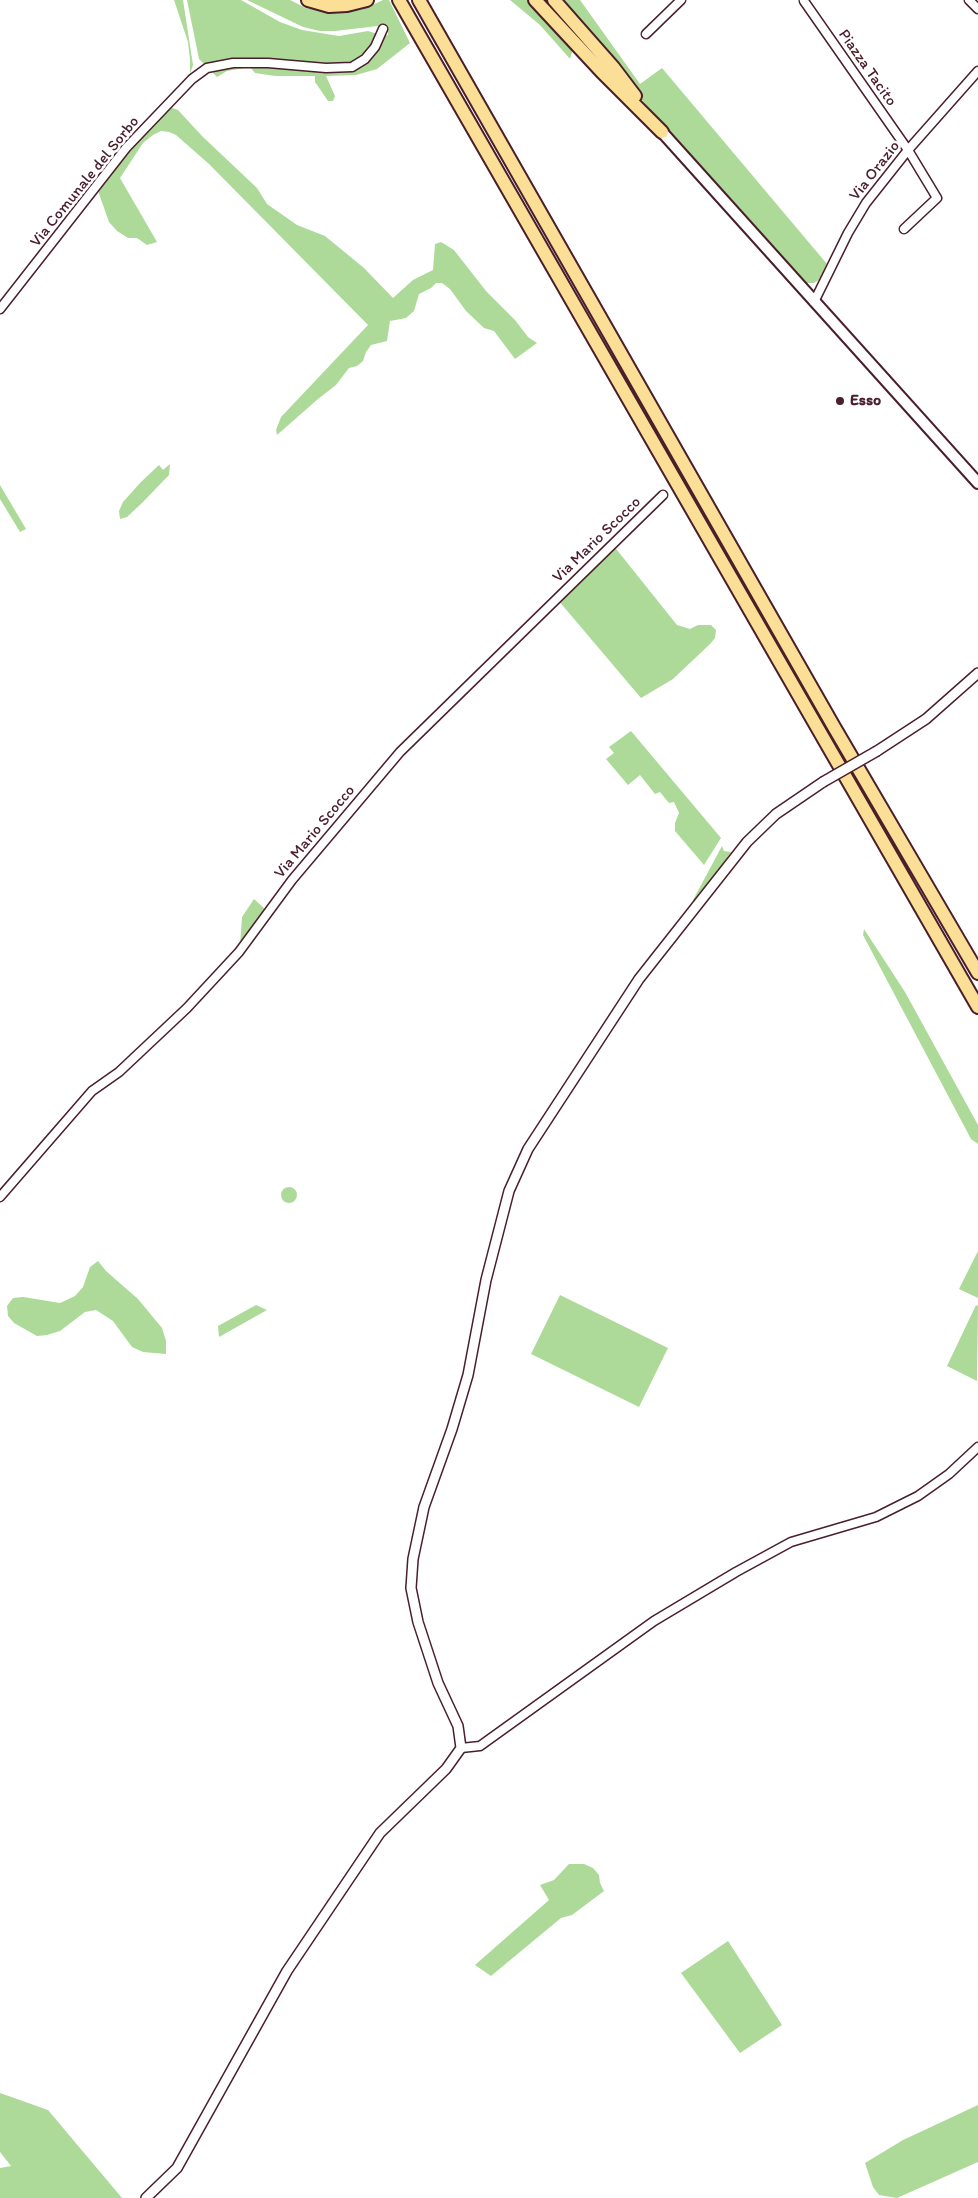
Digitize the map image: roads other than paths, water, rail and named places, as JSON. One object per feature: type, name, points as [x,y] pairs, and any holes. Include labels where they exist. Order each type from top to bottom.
[{"type":"highway","points":[[308,0],[329,6],[347,5],[367,0]]},
{"type":"highway","points":[[399,0],[978,1007]]},
{"type":"highway","points":[[419,0],[829,718],[978,973]]},
{"type":"highway","points":[[535,0],[601,71],[662,132]]},
{"type":"highway","points":[[554,0],[613,67],[662,132]]},
{"type":"main road","points":[[662,132],[978,483]]},
{"type":"street","points":[[646,34],[681,0]]},
{"type":"street","points":[[970,0],[978,8]]},
{"type":"street","name":"Piazza Tacito","points":[[804,1],[908,150],[937,198],[904,230]]},
{"type":"street","name":"Via Comunale del Sorbo","points":[[0,309],[126,148],[192,79],[207,68],[242,63],[268,63],[326,68],[352,66],[365,59],[375,47],[383,29]]},
{"type":"street","name":"Via Orazio","points":[[814,302],[857,218],[908,150],[978,71]]},
{"type":"street","name":"Via Mario Scocco","points":[[0,1197],[92,1092],[119,1072],[187,1008],[239,952],[292,880],[400,752],[663,495]]},
{"type":"street","points":[[146,2198],[177,2168],[287,1971],[380,1833],[446,1769],[461,1748],[458,1726],[438,1683],[418,1622],[411,1588],[413,1559],[424,1507],[452,1428],[468,1374],[486,1280],[509,1191],[528,1149],[640,979],[747,842],[776,814],[823,782],[877,751],[926,719],[978,673]]},
{"type":"street","points":[[461,1748],[480,1746],[654,1621],[736,1572],[790,1542],[876,1517],[918,1496],[949,1474],[978,1447]]},
{"type":"place","name":"Esso","points":[[840,401]]}]
